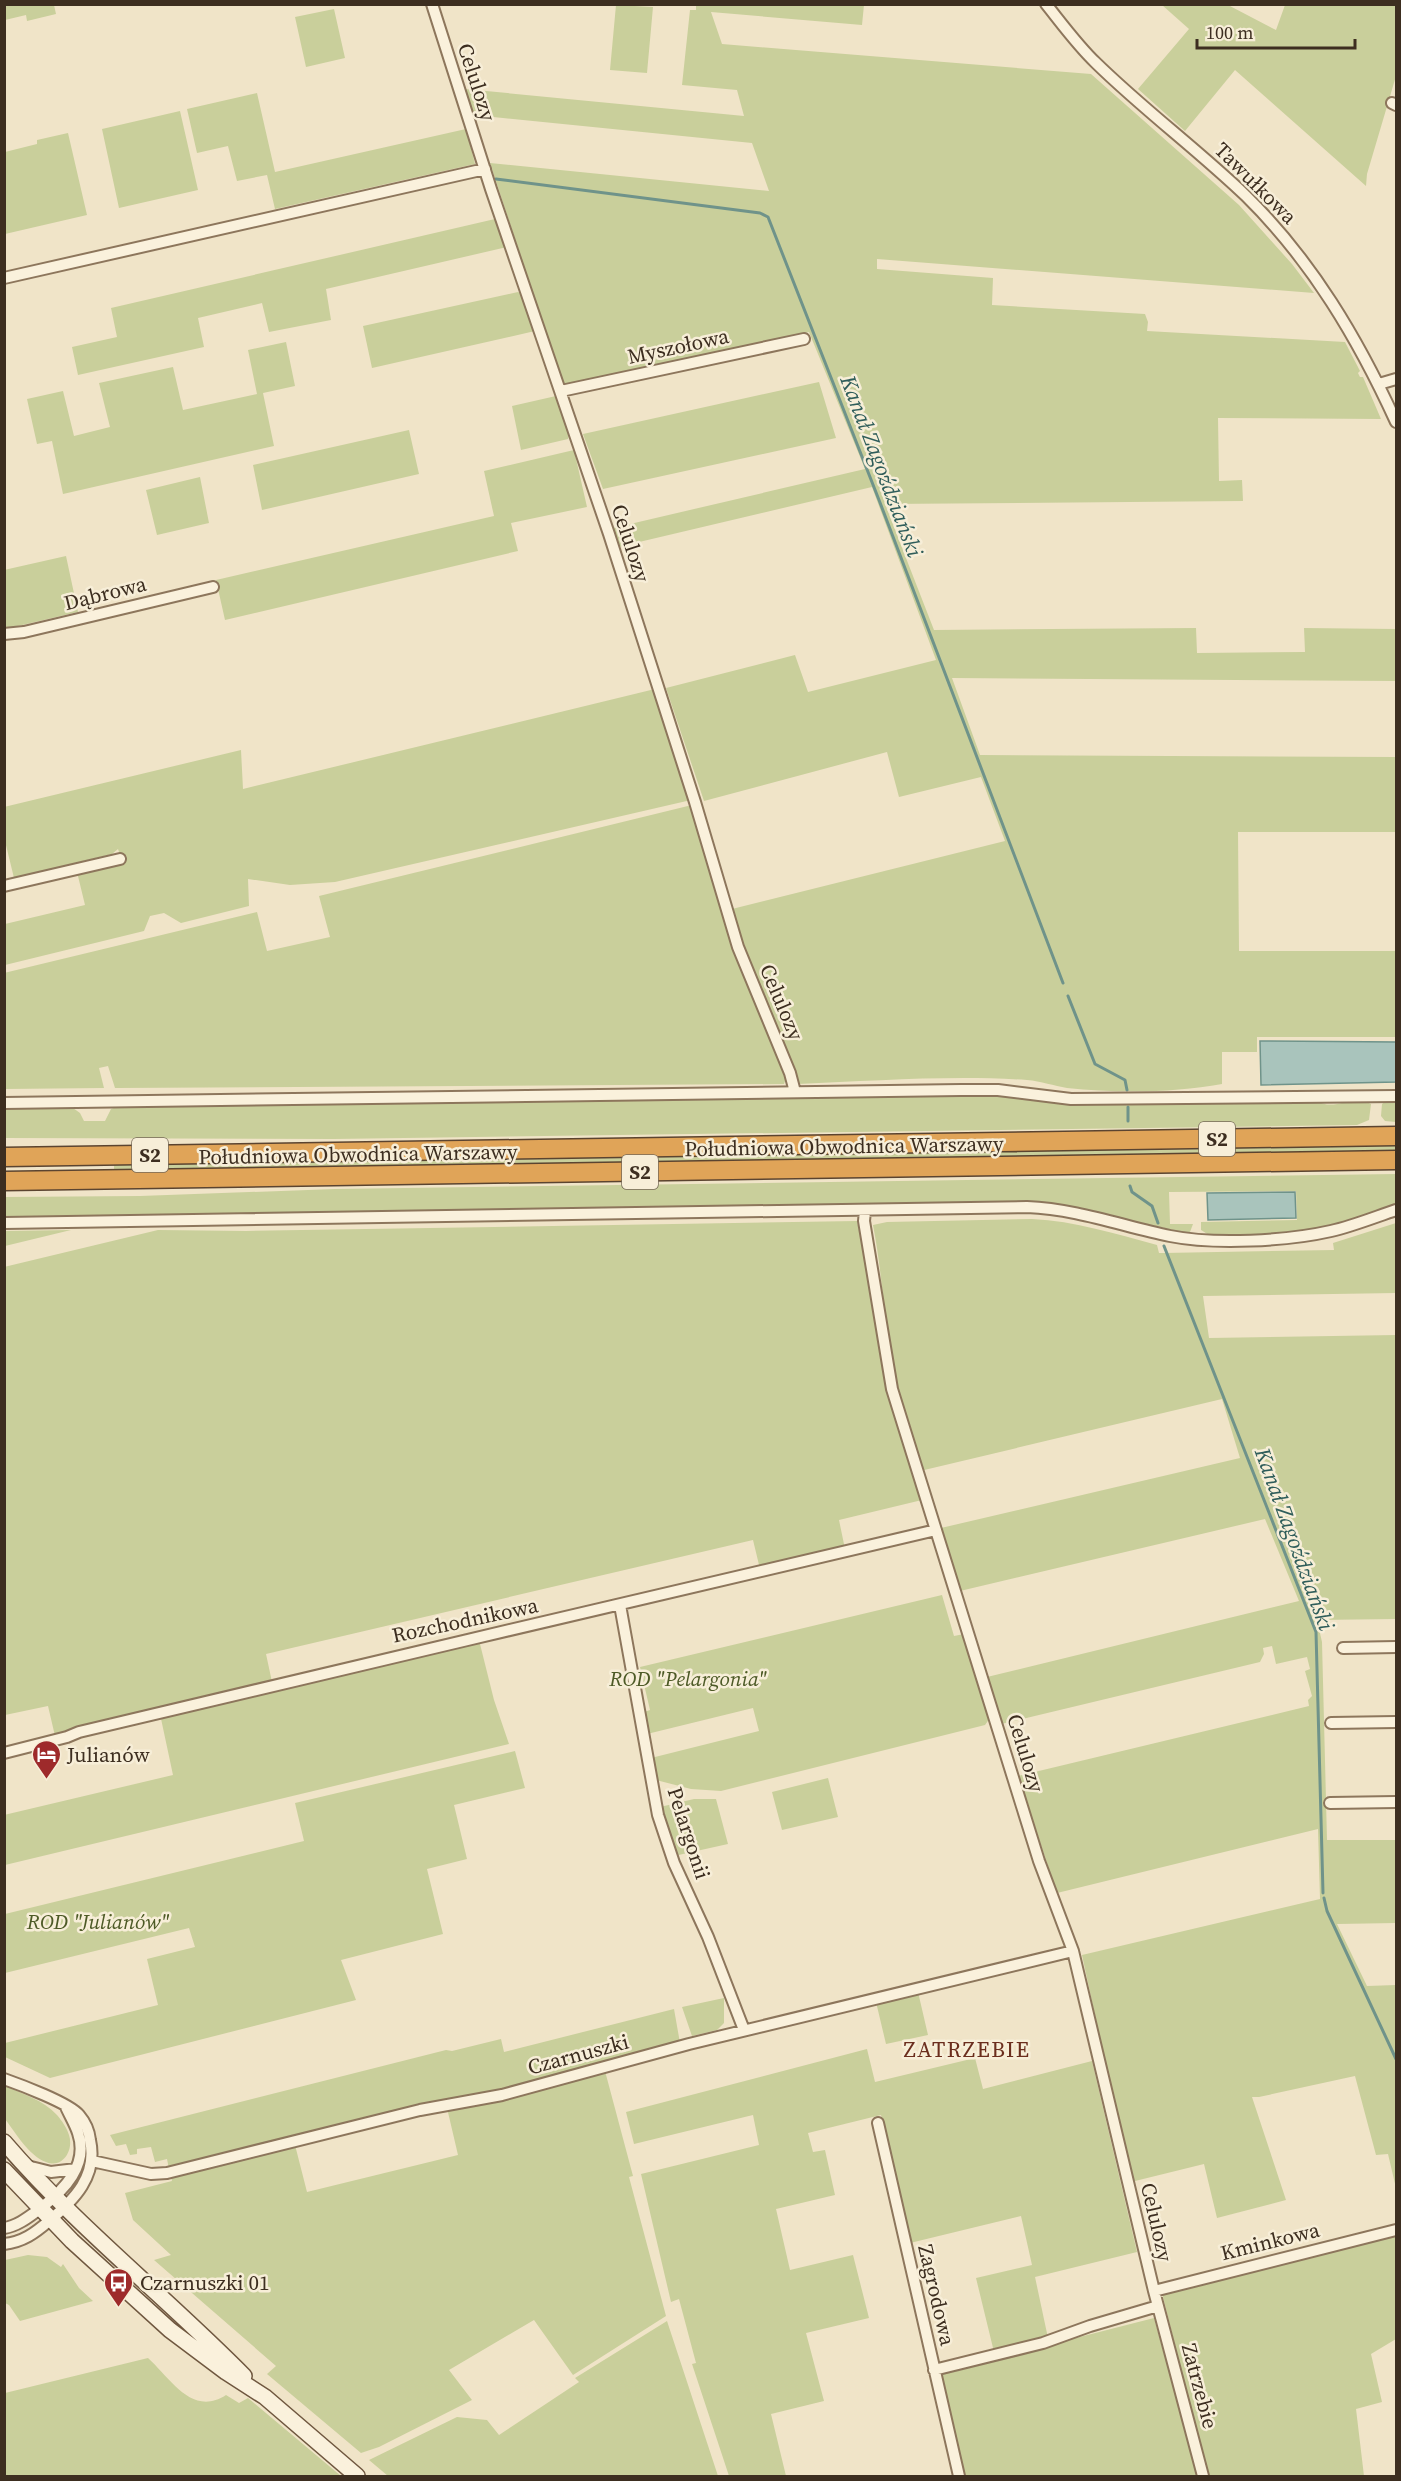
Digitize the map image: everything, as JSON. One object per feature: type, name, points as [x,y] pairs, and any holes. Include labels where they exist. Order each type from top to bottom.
[{"type":"highway","name":"Południowa Obwodnica Warszawy","points":[[7,1156],[1396,1136]]},
{"type":"highway","name":"Południowa Obwodnica Warszawy","points":[[4,1181],[1396,1160]]},
{"type":"main road","points":[[4,2142],[60,2202],[205,2337],[265,2397],[357,2476]]},
{"type":"main road","points":[[4,2170],[45,2214],[170,2330],[226,2373],[265,2397]]},
{"type":"street","name":"Celulozy","points":[[432,4],[695,802],[738,947],[790,1073],[795,1092]]},
{"type":"street","name":"Tawułkowa","points":[[1046,4],[1095,62],[1246,196],[1276,228],[1330,298],[1379,384],[1396,422]]},
{"type":"street","points":[[4,278],[486,173]]},
{"type":"street","name":"Myszołowa","points":[[561,391],[804,339]]},
{"type":"street","points":[[1379,384],[1396,379]]},
{"type":"street","name":"Dąbrowa","points":[[4,634],[24,632],[213,586]]},
{"type":"street","points":[[4,886],[120,859]]},
{"type":"street","points":[[4,1103],[998,1090],[1082,1100],[1396,1096]]},
{"type":"street","points":[[4,1223],[1049,1208],[1088,1215],[1170,1236],[1212,1240],[1314,1234],[1341,1229],[1396,1210]]},
{"type":"street","name":"Celulozy","points":[[865,1211],[864,1221],[892,1389],[1039,1861],[1073,1951],[1158,2306]]},
{"type":"street","name":"Rozchodnikowa","points":[[4,1753],[224,1696],[936,1530]]},
{"type":"street","name":"Pelargonii","points":[[620,1605],[658,1815],[674,1863],[708,1937],[744,2030]]},
{"type":"street","points":[[1343,1648],[1396,1647]]},
{"type":"street","points":[[1331,1723],[1396,1722]]},
{"type":"street","points":[[1330,1803],[1396,1802]]},
{"type":"street","name":"Czarnuszki","points":[[92,2161],[161,2174],[420,2110],[502,2095],[744,2030],[1073,1951]]},
{"type":"street","points":[[4,2079],[74,2110],[85,2124],[91,2145],[92,2161],[82,2188],[45,2214],[28,2238],[4,2244]]},
{"type":"street","points":[[60,2202],[76,2169],[80,2141],[66,2108]]},
{"type":"street","name":"Zagrodowa","points":[[878,2123],[958,2476]]},
{"type":"street","points":[[26,2165],[51,2172],[76,2169]]},
{"type":"street","points":[[4,2228],[45,2214]]},
{"type":"street","name":"Kminkowa","points":[[1154,2291],[1396,2230]]},
{"type":"street","points":[[934,2370],[1043,2343],[1158,2306]]},
{"type":"street","name":"Zatrzebie","points":[[1158,2306],[1203,2476]]},
{"type":"green space","points":[[696,4],[864,5],[862,25],[711,12],[722,44],[1091,74],[1239,205],[1292,264],[1314,293],[877,259],[877,269],[993,278],[992,305],[1145,314],[1148,322],[1147,331],[1345,342],[1381,419],[1218,418],[1219,481],[1242,480],[1243,501],[885,504],[934,630],[1196,628],[1197,653],[1305,652],[1304,628],[1396,629],[1396,681],[952,678],[980,755],[1396,757],[1396,832],[1238,832],[1239,951],[1396,951],[1396,1037],[1257,1037],[1257,1052],[1222,1052],[1222,1084],[1184,1089],[1105,1091],[1067,1088],[1027,1080],[970,1078],[798,1084],[735,930],[732,909],[1005,841],[981,777],[899,797],[887,752],[704,801],[666,688],[795,655],[808,692],[936,660],[872,487],[618,547],[613,528],[865,469],[809,332],[568,385],[562,382],[490,163],[769,191],[752,143],[474,115],[465,89],[744,116],[737,90],[682,85],[690,10],[696,10]]},
{"type":"green space","points":[[4,5],[54,5],[56,14],[27,21],[26,15],[5,20]]},
{"type":"green space","points":[[616,5],[653,7],[647,73],[610,70]]},
{"type":"green space","points":[[1162,5],[1228,5],[1276,30],[1285,5],[1396,5],[1396,76],[1367,174],[1366,186],[1235,70],[1185,131],[1138,89],[1189,29]]},
{"type":"green space","points":[[334,9],[345,58],[306,67],[295,17]]},
{"type":"green space","points":[[257,93],[275,172],[466,129],[475,164],[275,209],[267,175],[237,181],[228,146],[197,153],[187,109]]},
{"type":"green space","points":[[180,111],[198,190],[119,208],[102,129]]},
{"type":"green space","points":[[68,133],[87,215],[5,234],[5,152],[37,144],[37,140]]},
{"type":"green space","points":[[495,219],[507,247],[326,289],[331,320],[269,332],[262,303],[198,318],[204,347],[78,375],[72,347],[117,337],[111,308]]},
{"type":"green space","points":[[518,292],[525,295],[535,331],[372,368],[363,326]]},
{"type":"green space","points":[[286,342],[295,386],[263,393],[274,446],[63,494],[52,441],[37,444],[27,399],[63,391],[74,436],[110,427],[99,383],[173,367],[183,410],[257,394],[248,350]]},
{"type":"green space","points":[[819,382],[836,438],[603,489],[583,434]]},
{"type":"green space","points":[[556,396],[569,435],[568,439],[521,450],[512,406]]},
{"type":"green space","points":[[409,430],[419,474],[262,510],[253,465]]},
{"type":"green space","points":[[574,450],[587,507],[511,523],[518,551],[225,620],[216,580],[494,516],[484,471]]},
{"type":"green space","points":[[200,477],[209,523],[157,535],[146,490]]},
{"type":"green space","points":[[66,556],[78,612],[5,629],[4,570]]},
{"type":"green space","points":[[655,689],[691,800],[335,882],[290,885],[248,879],[249,906],[181,923],[164,913],[150,916],[144,931],[5,965],[5,924],[85,905],[77,872],[122,861],[118,849],[112,854],[14,878],[5,841],[4,807],[241,750],[243,789]]},
{"type":"green space","points":[[692,805],[787,1076],[784,1084],[115,1088],[108,1066],[99,1068],[104,1088],[5,1089],[4,973],[257,912],[267,951],[330,937],[319,896]]},
{"type":"green space","points":[[998,1093],[1096,1104],[1317,1101],[1331,1105],[1358,1100],[1371,1104],[1369,1120],[1357,1125],[334,1139],[5,1138],[5,1109],[73,1108],[80,1113],[84,1121],[105,1121],[111,1109],[116,1107]]},
{"type":"green space","points":[[1396,1100],[1396,1122],[1385,1121],[1381,1116],[1382,1104]]},
{"type":"green space","points":[[1396,1145],[1396,1151],[114,1171],[114,1164]]},
{"type":"green space","points":[[1396,1174],[1396,1207],[1326,1228],[1282,1234],[1209,1235],[1201,1230],[1201,1222],[1297,1220],[1296,1191],[1169,1192],[1170,1224],[1193,1224],[1190,1232],[1186,1233],[1077,1208],[1035,1203],[5,1218],[4,1197],[140,1196],[335,1189]]},
{"type":"green space","points":[[1032,1219],[1080,1225],[1157,1245],[1159,1253],[1334,1250],[1333,1243],[1396,1223],[1396,1293],[1203,1296],[1209,1338],[1396,1335],[1396,1619],[1317,1620],[1322,1642],[1327,1840],[1396,1840],[1396,1923],[1337,1924],[1367,1986],[1396,1985],[1396,2188],[1388,2154],[1376,2155],[1355,2076],[1252,2097],[1286,2200],[1217,2218],[1204,2164],[1131,2182],[1082,1955],[1320,1899],[1318,1829],[1057,1893],[1018,1776],[1309,1706],[1308,1700],[1312,1696],[1305,1671],[1310,1669],[1307,1657],[1276,1664],[1272,1646],[1263,1648],[1264,1654],[1260,1662],[1001,1724],[987,1677],[1299,1601],[1265,1519],[960,1591],[941,1528],[1240,1458],[1222,1399],[920,1471],[893,1377],[873,1225],[887,1222]]},
{"type":"green space","points":[[857,1221],[875,1304],[889,1393],[922,1500],[839,1520],[845,1549],[760,1569],[753,1540],[266,1654],[272,1682],[55,1736],[48,1706],[5,1715],[4,1267],[158,1230],[246,1231]]},
{"type":"green space","points":[[71,1230],[5,1246],[5,1231]]},
{"type":"green space","name":"ROD \"Pelargonia\"","points":[[942,1595],[954,1636],[964,1634],[990,1718],[985,1725],[721,1791],[691,1789],[656,1780],[651,1758],[759,1731],[753,1708],[647,1734],[644,1712],[650,1710],[640,1667]]},
{"type":"green space","points":[[479,1640],[494,1700],[509,1744],[5,1865],[4,1815],[173,1775],[160,1714]]},
{"type":"green space","name":"ROD \"Julianów\"","points":[[515,1751],[525,1788],[454,1805],[467,1859],[427,1869],[443,1934],[341,1960],[356,2000],[50,2078],[5,2057],[5,2043],[158,2005],[147,1959],[195,1947],[189,1928],[5,1973],[5,1914],[304,1841],[295,1803]]},
{"type":"green space","points":[[828,1778],[838,1817],[782,1830],[772,1792]]},
{"type":"green space","points":[[694,1799],[716,1799],[728,1844],[674,1856],[660,1807]]},
{"type":"green space","points":[[918,1992],[928,2035],[886,2044],[876,2002]]},
{"type":"green space","points":[[724,1998],[724,2023],[717,2030],[692,2036],[682,2007]]},
{"type":"green space","points":[[674,2009],[680,2043],[169,2169],[167,2159],[155,2162],[151,2147],[137,2149],[137,2154],[130,2155],[126,2144],[116,2146],[110,2135],[446,2050],[452,2051],[501,2039],[504,2052]]},
{"type":"green space","points":[[867,2049],[875,2082],[975,2058],[983,2089],[1092,2061],[1137,2252],[1035,2277],[1048,2338],[994,2352],[976,2278],[1032,2265],[1021,2216],[910,2243],[881,2115],[808,2133],[813,2152],[825,2150],[835,2195],[776,2209],[790,2270],[853,2255],[869,2318],[806,2333],[824,2401],[771,2414],[786,2476],[729,2476],[692,2364],[696,2363],[679,2299],[671,2302],[641,2174],[759,2145],[753,2115],[634,2144],[626,2112]]},
{"type":"green space","points":[[605,2071],[633,2176],[629,2177],[666,2316],[573,2375],[534,2320],[449,2370],[472,2400],[379,2447],[361,2453],[267,2374],[276,2366],[154,2260],[171,2255],[133,2220],[125,2193],[172,2181],[171,2177],[295,2145],[307,2192],[458,2155],[447,2108]]},
{"type":"green space","points":[[5,2086],[39,2101],[57,2115],[69,2135],[70,2147],[66,2157],[57,2163],[46,2162],[28,2149],[5,2119]]},
{"type":"green space","points":[[1396,2234],[1396,2339],[1371,2354],[1382,2402],[1356,2409],[1364,2476],[1208,2476],[1162,2293]]},
{"type":"green space","points":[[28,2255],[47,2257],[61,2267],[63,2264],[79,2288],[93,2301],[20,2321],[5,2303],[5,2260]]},
{"type":"green space","points":[[1154,2318],[1198,2476],[962,2476],[939,2373]]},
{"type":"green space","points":[[667,2321],[718,2476],[388,2476],[369,2460],[457,2417],[487,2420],[499,2435],[579,2382],[575,2378]]},
{"type":"green space","points":[[148,2358],[174,2385],[192,2398],[214,2401],[226,2395],[239,2403],[248,2398],[341,2476],[5,2476],[5,2393]]},
{"type":"water","points":[[1260,1041],[1396,1042],[1396,1082],[1261,1085]]},
{"type":"water","points":[[1295,1192],[1296,1218],[1208,1220],[1207,1193]]},
{"type":"waterway","name":"Kanał Zagoździański","points":[[496,179],[760,213],[768,217],[879,500],[1063,983]]},
{"type":"waterway","name":"Kanał Zagoździański","points":[[1068,996],[1095,1064],[1125,1080],[1127,1090]]},
{"type":"waterway","name":"Kanał Zagoździański","points":[[1128,1107],[1128,1121]]},
{"type":"waterway","name":"Kanał Zagoździański","points":[[1130,1186],[1132,1192],[1152,1206],[1158,1223]]},
{"type":"waterway","name":"Kanał Zagoździański","points":[[1164,1246],[1316,1632],[1323,1893]]},
{"type":"waterway","name":"Kanał Zagoździański","points":[[1324,1898],[1327,1911],[1396,2059]]},
{"type":"place","name":"Julianów","points":[[46,1780]]},
{"type":"place","name":"Czarnuszki 01","points":[[119,2308]]},
{"type":"district","name":"ZATRZEBIE","points":[[967,2049]]}]
